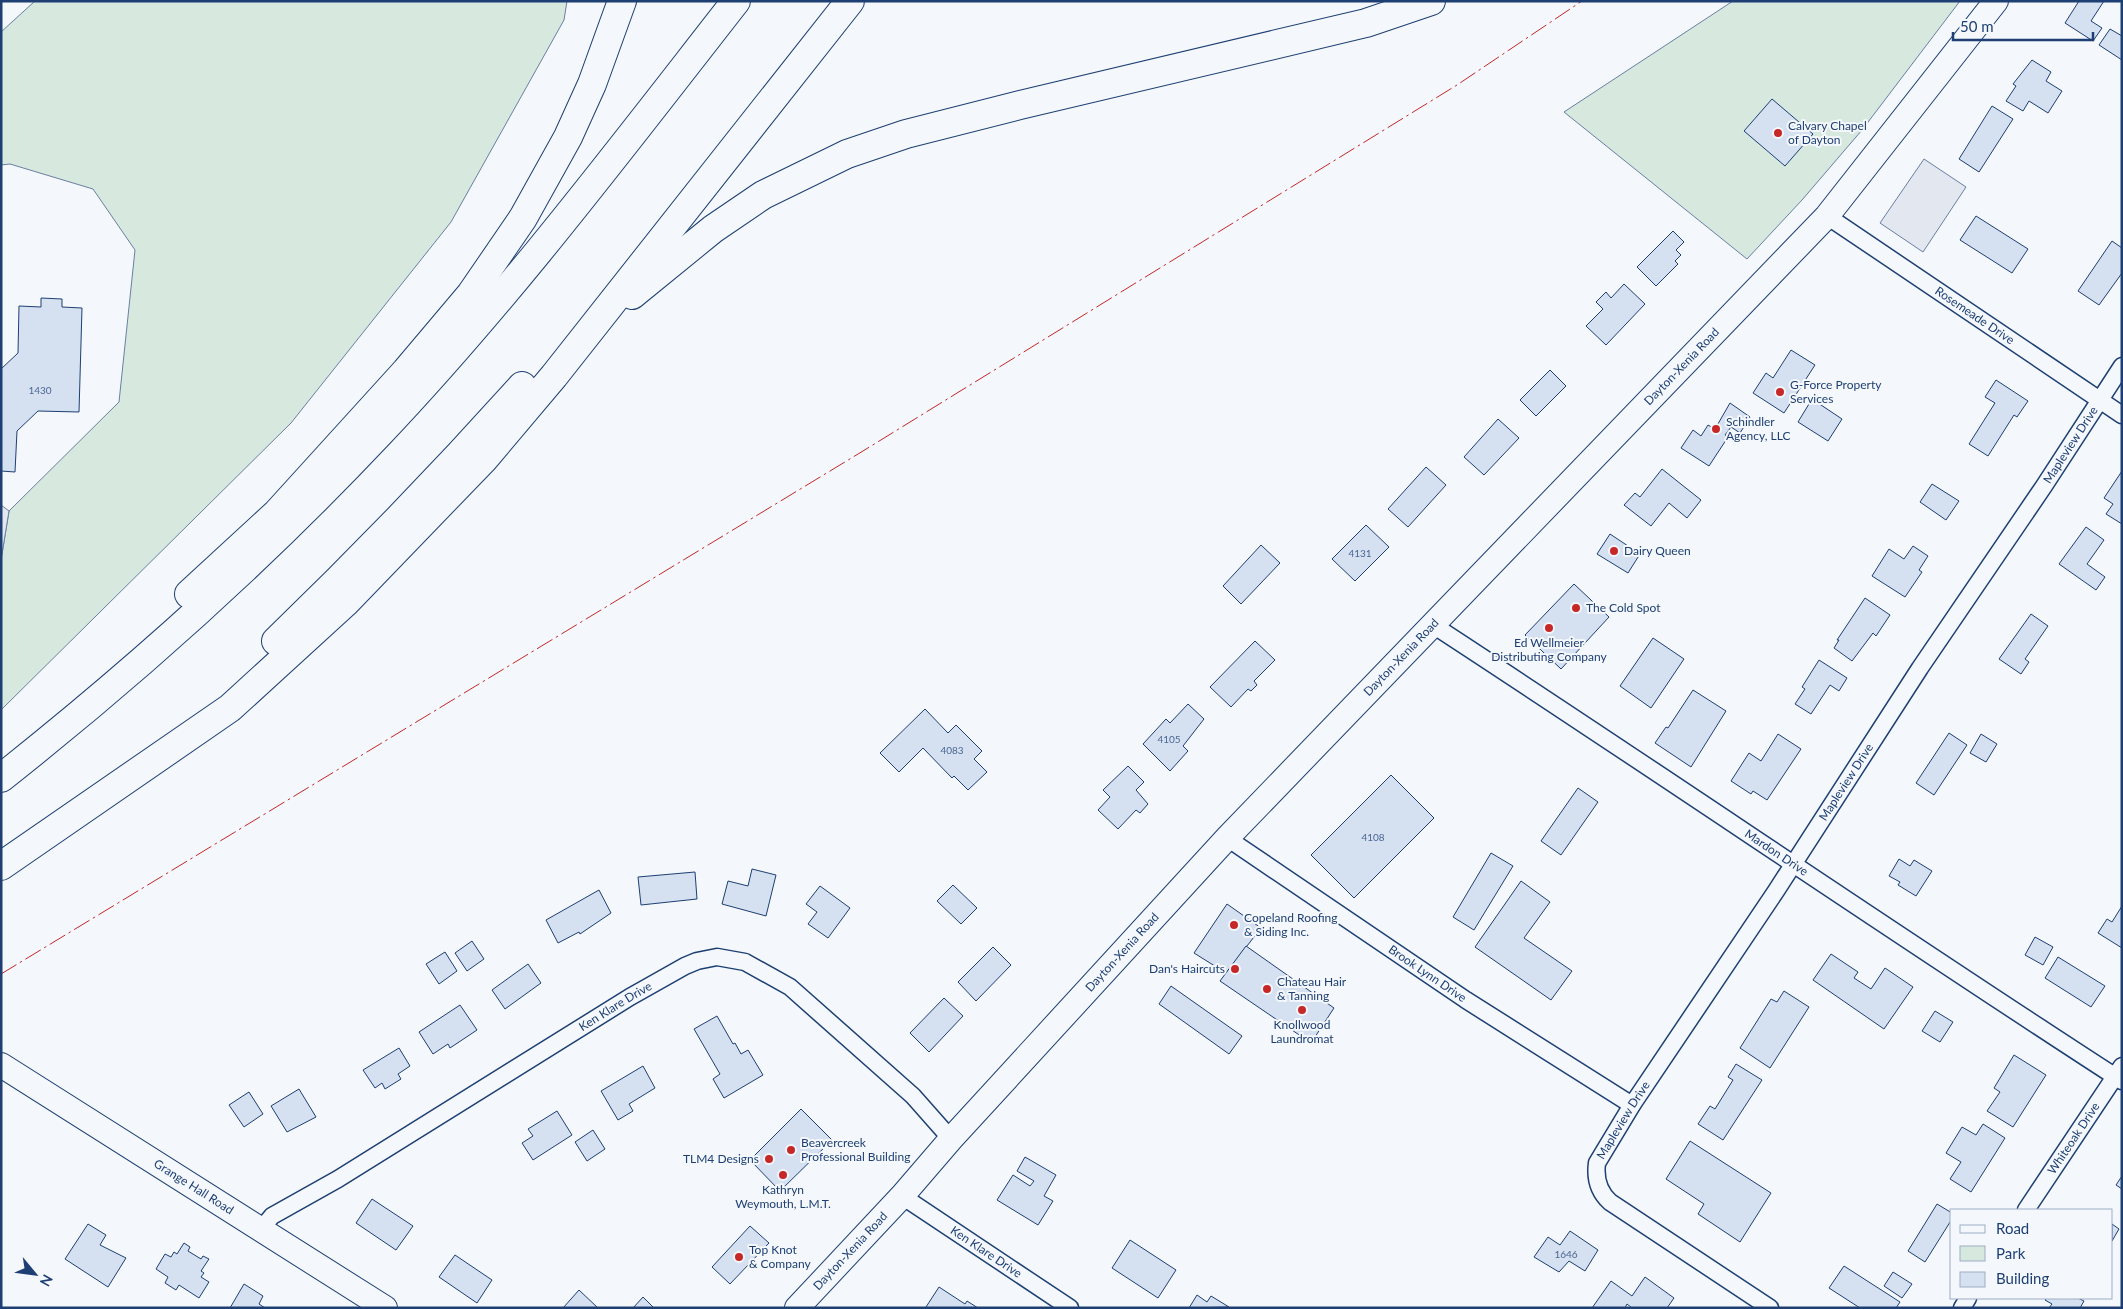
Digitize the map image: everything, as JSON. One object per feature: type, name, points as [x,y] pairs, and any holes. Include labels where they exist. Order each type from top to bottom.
[{"type":"highway","points":[[1,776],[132,647],[277,513],[452,318],[498,257],[548,176],[592,84],[622,1]]},
{"type":"highway","points":[[1,776],[154,651],[233,580],[381,432],[538,252],[736,1]]},
{"type":"highway","points":[[56,828],[178,732],[346,574],[431,486],[526,383],[828,1]]},
{"type":"highway","points":[[1,866],[230,708],[345,603],[484,459],[599,319],[850,1]]},
{"type":"highway","points":[[599,319],[642,288],[713,229],[756,200],[790,180],[847,154],[906,134],[1010,107],[1366,23],[1431,1]]},
{"type":"main road","name":"Dayton-Xenia Road","points":[[797,1308],[902,1196],[951,1139],[1227,838],[1827,216],[1996,1]]},
{"type":"main road","name":"Grange Hall Road","points":[[1,1065],[262,1228],[384,1308]]},
{"type":"street","name":"Rosemeade Drive","points":[[1827,216],[2122,415]]},
{"type":"street","name":"Mapleview Drive","points":[[1770,1308],[1610,1202],[1598,1186],[1595,1172],[1597,1163],[1632,1106],[1793,866],[1920,668],[2044,486],[2122,366]]},
{"type":"street","name":"Mardon Drive","points":[[1433,624],[1689,793],[1793,866],[2120,1075]]},
{"type":"street","name":"Brook Lynn Drive","points":[[1227,838],[1466,1000],[1632,1106]]},
{"type":"street","name":"Ken Klare Drive","points":[[262,1228],[272,1216],[338,1179],[630,997],[685,966],[697,961],[717,957],[745,962],[790,987],[913,1096],[951,1139]]},
{"type":"street","name":"Whiteoak Drive","points":[[2027,1209],[2120,1075]]},
{"type":"street","name":"Ken Klare Drive","points":[[902,1196],[1070,1308]]},
{"type":"green space","points":[[35,1],[567,1],[564,20],[451,222],[291,423],[1,710],[1,560],[9,511],[119,402],[135,250],[93,189],[10,164],[1,165],[1,32]]},
{"type":"green space","points":[[1733,1],[1960,1],[1862,130],[1802,200],[1747,259],[1564,112]]},
{"type":"shaded area","points":[[1924,159],[1966,187],[1923,252],[1880,223]]},
{"type":"shaded area","points":[[1,505],[9,511],[1,560]]},
{"type":"building","points":[[2079,1],[2104,1],[2091,21],[2102,28],[2093,41],[2065,23]]},
{"type":"building","points":[[2110,29],[2122,36],[2122,60],[2099,45]]},
{"type":"building","points":[[2032,60],[2051,72],[2046,81],[2062,91],[2048,113],[2029,101],[2023,111],[2006,101],[2016,86],[2013,84]]},
{"type":"building","name":"Calvary Chapel of Dayton","points":[[1772,99],[1813,134],[1785,166],[1744,131]]},
{"type":"building","points":[[1992,106],[2013,119],[1979,172],[1959,159]]},
{"type":"building","points":[[1976,216],[2028,249],[2012,273],[1960,240]]},
{"type":"building","points":[[1673,231],[1684,242],[1676,250],[1681,255],[1675,261],[1678,264],[1656,286],[1637,267]]},
{"type":"building","points":[[2112,241],[2122,248],[2122,273],[2099,305],[2078,291]]},
{"type":"building","points":[[1624,284],[1645,304],[1606,345],[1586,326],[1603,309],[1596,302],[1606,292],[1611,298]]},
{"type":"building","points":[[41,298],[62,299],[62,307],[82,308],[79,412],[38,411],[17,431],[15,472],[1,471],[1,369],[18,353],[19,306],[41,307]]},
{"type":"building","points":[[1791,350],[1815,365],[1784,413],[1753,393],[1766,373],[1773,378]]},
{"type":"building","points":[[1550,370],[1566,386],[1536,416],[1520,400]]},
{"type":"building","points":[[1996,380],[2028,401],[2017,417],[2014,415],[1988,456],[1969,444],[1995,403],[1985,397]]},
{"type":"building","points":[[1812,399],[1842,419],[1828,441],[1798,422]]},
{"type":"building","points":[[1730,403],[1750,417],[1740,433],[1731,427],[1725,435],[1728,437],[1709,466],[1681,448],[1693,430],[1701,436],[1708,425],[1715,429]]},
{"type":"building","points":[[1498,419],[1519,438],[1484,475],[1464,457]]},
{"type":"building","points":[[1426,467],[1446,485],[1408,527],[1388,509]]},
{"type":"building","points":[[1662,469],[1701,500],[1687,518],[1669,503],[1651,526],[1624,505],[1635,493],[1640,497]]},
{"type":"building","points":[[2122,471],[2122,524],[2106,514],[2113,504],[2104,498]]},
{"type":"building","points":[[1932,484],[1959,501],[1946,520],[1920,502]]},
{"type":"building","points":[[1366,525],[1389,547],[1355,581],[1332,559]]},
{"type":"building","points":[[2086,527],[2104,540],[2087,564],[2105,577],[2096,590],[2059,564]]},
{"type":"building","points":[[1610,534],[1640,554],[1628,573],[1597,554]]},
{"type":"building","points":[[1261,545],[1280,563],[1241,604],[1223,586]]},
{"type":"building","points":[[1913,546],[1928,556],[1919,570],[1922,572],[1905,597],[1872,576],[1889,549],[1904,559]]},
{"type":"building","points":[[1574,584],[1609,617],[1561,669],[1525,635]]},
{"type":"building","points":[[1865,598],[1890,615],[1876,636],[1873,633],[1852,661],[1834,648],[1839,640],[1837,640]]},
{"type":"building","points":[[2031,614],[2048,626],[2025,659],[2029,662],[2021,674],[1999,659]]},
{"type":"building","points":[[1653,638],[1684,659],[1651,708],[1620,686]]},
{"type":"building","points":[[1255,641],[1275,660],[1254,681],[1257,685],[1251,691],[1248,689],[1231,707],[1210,687]]},
{"type":"building","points":[[1819,660],[1847,678],[1839,691],[1830,685],[1811,714],[1795,704],[1805,689],[1802,687]]},
{"type":"building","points":[[1693,690],[1726,711],[1691,767],[1655,743],[1666,727],[1668,728]]},
{"type":"building","points":[[1188,704],[1204,719],[1183,746],[1188,751],[1170,771],[1143,744],[1166,719],[1170,723]]},
{"type":"building","points":[[925,709],[948,733],[956,725],[982,751],[974,759],[987,772],[968,790],[954,776],[952,778],[923,748],[899,772],[880,753]]},
{"type":"building","points":[[1949,733],[1967,745],[1934,795],[1916,783]]},
{"type":"building","points":[[1778,734],[1801,749],[1767,800],[1753,791],[1751,794],[1731,781],[1749,753],[1761,761]]},
{"type":"building","points":[[1981,734],[1997,744],[1986,762],[1970,753]]},
{"type":"building","points":[[1128,766],[1144,782],[1136,790],[1148,804],[1140,813],[1136,810],[1118,829],[1098,810],[1110,797],[1103,790]]},
{"type":"building","points":[[1391,775],[1434,818],[1354,898],[1311,855]]},
{"type":"building","points":[[1578,788],[1598,802],[1561,855],[1541,841]]},
{"type":"building","points":[[1491,853],[1513,866],[1474,930],[1453,917]]},
{"type":"building","points":[[1899,859],[1910,866],[1914,860],[1932,871],[1916,896],[1898,885],[1900,882],[1889,876]]},
{"type":"building","points":[[752,869],[776,875],[766,916],[722,904],[728,881],[748,886]]},
{"type":"building","points":[[695,872],[697,899],[641,905],[638,877]]},
{"type":"building","points":[[1521,881],[1550,902],[1524,938],[1572,971],[1551,1000],[1475,947]]},
{"type":"building","points":[[953,885],[977,908],[961,924],[937,901]]},
{"type":"building","points":[[820,886],[850,908],[828,938],[808,924],[817,912],[806,904]]},
{"type":"building","points":[[599,890],[611,913],[580,934],[579,932],[558,943],[546,920]]},
{"type":"building","points":[[1227,904],[1261,928],[1226,973],[1194,953]]},
{"type":"building","points":[[2122,906],[2122,948],[2098,933],[2107,919],[2112,922]]},
{"type":"building","points":[[2035,937],[2053,947],[2043,965],[2025,955]]},
{"type":"building","points":[[472,941],[484,959],[467,971],[455,953]]},
{"type":"building","points":[[1246,946],[1334,1008],[1311,1043],[1220,981]]},
{"type":"building","points":[[993,947],[1011,965],[976,1001],[958,982]]},
{"type":"building","points":[[445,952],[457,971],[439,984],[426,964]]},
{"type":"building","points":[[1831,954],[1858,972],[1854,978],[1871,989],[1885,968],[1913,987],[1884,1029],[1813,980]]},
{"type":"building","points":[[2058,957],[2105,986],[2091,1007],[2045,978]]},
{"type":"building","points":[[528,964],[541,983],[505,1009],[492,990]]},
{"type":"building","points":[[1171,986],[1242,1036],[1229,1054],[1159,1004]]},
{"type":"building","points":[[1784,991],[1809,1007],[1770,1068],[1740,1048],[1771,999],[1777,1002]]},
{"type":"building","points":[[944,998],[963,1016],[929,1052],[910,1033]]},
{"type":"building","points":[[460,1005],[477,1030],[450,1048],[448,1044],[433,1054],[419,1032]]},
{"type":"building","points":[[1935,1011],[1953,1022],[1940,1042],[1922,1031]]},
{"type":"building","points":[[717,1016],[733,1044],[735,1043],[741,1054],[748,1050],[763,1075],[724,1098],[713,1079],[720,1074],[694,1029]]},
{"type":"building","points":[[399,1048],[410,1066],[398,1074],[401,1079],[385,1089],[382,1083],[375,1088],[363,1070]]},
{"type":"building","points":[[2014,1055],[2046,1075],[2013,1127],[1987,1111],[2000,1092],[1994,1088]]},
{"type":"building","points":[[1736,1064],[1762,1080],[1723,1140],[1698,1124],[1710,1106],[1715,1109],[1733,1080],[1728,1077]]},
{"type":"building","points":[[643,1066],[655,1088],[629,1104],[633,1111],[618,1120],[601,1091]]},
{"type":"building","points":[[299,1089],[316,1117],[287,1132],[271,1106]]},
{"type":"building","points":[[249,1092],[263,1114],[244,1127],[229,1105]]},
{"type":"building","name":"Beavercreek Professional Building","points":[[801,1109],[832,1140],[780,1191],[750,1160]]},
{"type":"building","points":[[557,1111],[572,1135],[533,1160],[522,1143],[533,1136],[528,1129]]},
{"type":"building","points":[[1983,1124],[2005,1138],[1971,1192],[1950,1179],[1961,1162],[1946,1153],[1962,1127],[1976,1135]]},
{"type":"building","points":[[593,1130],[605,1149],[587,1161],[575,1142]]},
{"type":"building","points":[[1690,1141],[1771,1193],[1740,1242],[1698,1214],[1704,1204],[1666,1179]]},
{"type":"building","points":[[1025,1157],[1056,1175],[1044,1196],[1053,1201],[1038,1225],[997,1200],[1013,1175],[1030,1186],[1034,1181],[1017,1171]]},
{"type":"building","points":[[2122,1176],[2122,1189],[2116,1185]]},
{"type":"building","points":[[372,1199],[413,1226],[396,1250],[356,1223]]},
{"type":"building","points":[[1937,1204],[1950,1212],[1950,1222],[1925,1262],[1908,1251]]},
{"type":"building","points":[[88,1224],[106,1235],[100,1245],[126,1258],[108,1287],[65,1259]]},
{"type":"building","points":[[2113,1225],[2119,1229],[2113,1239]]},
{"type":"building","points":[[750,1226],[769,1243],[730,1284],[712,1267]]},
{"type":"building","points":[[1570,1231],[1598,1250],[1585,1271],[1569,1261],[1559,1272],[1534,1257],[1548,1237],[1560,1245]]},
{"type":"building","points":[[1130,1240],[1176,1270],[1158,1298],[1112,1268]]},
{"type":"building","points":[[184,1243],[190,1247],[188,1251],[201,1259],[203,1256],[209,1259],[201,1271],[204,1273],[201,1277],[209,1282],[199,1298],[179,1285],[176,1290],[165,1283],[168,1277],[156,1269],[165,1254],[171,1257],[174,1252],[177,1254]]},
{"type":"building","points":[[455,1255],[492,1280],[477,1303],[439,1277]]},
{"type":"building","points":[[1844,1266],[1900,1302],[1896,1308],[1860,1308],[1829,1288]]},
{"type":"building","points":[[1893,1272],[1912,1284],[1902,1298],[1884,1286]]},
{"type":"building","points":[[1645,1277],[1674,1298],[1667,1308],[1632,1308],[1627,1304],[1625,1308],[1592,1308],[1611,1281],[1632,1296]]},
{"type":"building","points":[[244,1284],[263,1296],[259,1304],[265,1308],[230,1308]]},
{"type":"building","points":[[939,1287],[965,1304],[967,1301],[978,1308],[927,1308]]},
{"type":"building","points":[[579,1290],[598,1308],[563,1308]]},
{"type":"building","points":[[1197,1295],[1207,1302],[1211,1296],[1229,1307],[1189,1308]]},
{"type":"building","points":[[643,1297],[654,1308],[633,1308]]},
{"type":"building","points":[[2080,1299],[2084,1301],[2080,1308],[2049,1308],[2052,1304],[2045,1300]]},
{"type":"power","points":[[1,974],[863,451],[1457,85],[1582,1]]},
{"type":"place","name":"Calvary Chapel of Dayton","points":[[1778,133]]},
{"type":"place","name":"G-Force Property Services","points":[[1780,392]]},
{"type":"place","name":"Schindler Agency, LLC","points":[[1716,429]]},
{"type":"place","name":"Dairy Queen","points":[[1614,551]]},
{"type":"place","name":"The Cold Spot","points":[[1576,608]]},
{"type":"place","name":"Ed Wellmeier Distributing Company","points":[[1549,628]]},
{"type":"place","name":"Copeland Roofing & Siding Inc.","points":[[1234,925]]},
{"type":"place","name":"Dan's Haircuts","points":[[1235,969]]},
{"type":"place","name":"Chateau Hair & Tanning","points":[[1267,989]]},
{"type":"place","name":"Knollwood Laundromat","points":[[1302,1010]]},
{"type":"place","name":"Beavercreek Professional Building","points":[[791,1150]]},
{"type":"place","name":"TLM4 Designs","points":[[769,1159]]},
{"type":"place","name":"Kathryn Weymouth, L.M.T.","points":[[783,1175]]},
{"type":"place","name":"Top Knot & Company","points":[[739,1257]]}]
